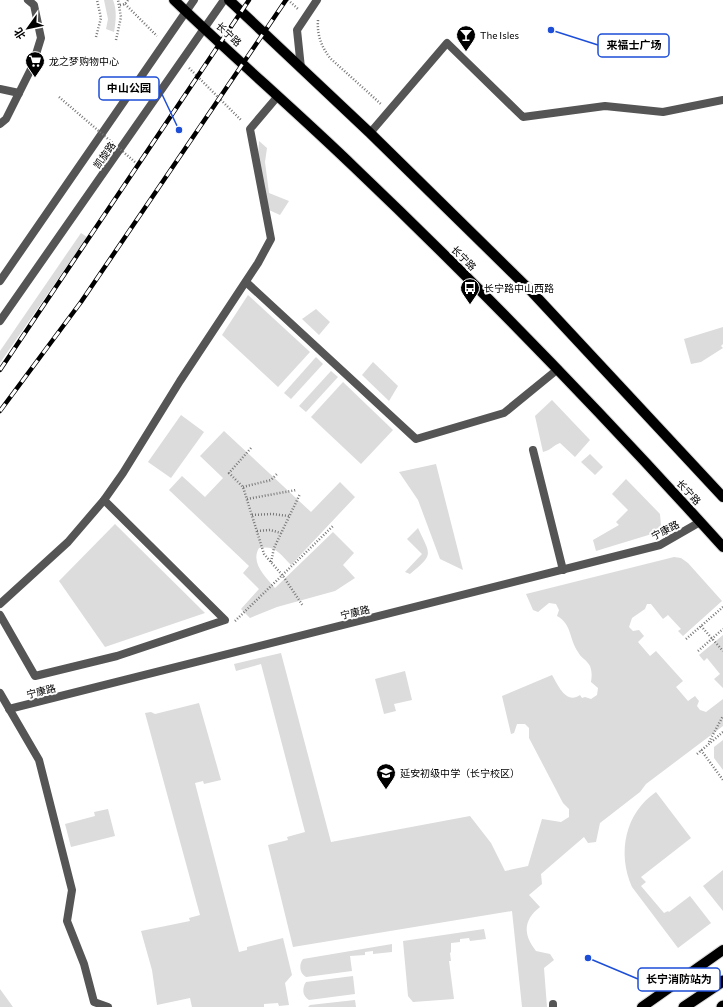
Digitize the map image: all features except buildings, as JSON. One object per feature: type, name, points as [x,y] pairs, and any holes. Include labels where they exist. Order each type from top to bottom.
[{"type":"highway","points":[[684,1007],[723,981]]},
{"type":"main road","name":"长宁路","points":[[174,0],[354,167],[558,369],[723,547]]},
{"type":"main road","points":[[229,0],[370,133],[532,292],[723,497]]},
{"type":"main road","points":[[642,1007],[723,950]]},
{"type":"street","points":[[0,124],[6,119],[20,93],[32,67],[41,38],[34,5],[28,0]]},
{"type":"street","name":"凯旋路","points":[[0,281],[194,0]]},
{"type":"street","name":"凯旋路","points":[[0,321],[224,0]]},
{"type":"street","points":[[301,68],[297,30],[317,0]]},
{"type":"street","points":[[370,133],[447,43],[523,117],[604,106],[663,112],[723,100]]},
{"type":"street","points":[[0,89],[20,93]]},
{"type":"street","points":[[0,604],[68,542],[104,500],[123,473],[209,336],[246,282],[271,239],[250,129],[278,96]]},
{"type":"street","points":[[246,282],[416,439],[504,414],[558,369]]},
{"type":"street","points":[[533,450],[563,570]]},
{"type":"street","points":[[0,615],[35,676],[117,656],[225,620],[104,500]]},
{"type":"street","name":"宁康路","points":[[9,709],[660,545],[700,522]]},
{"type":"street","points":[[0,693],[39,760],[72,890],[67,921],[84,964],[94,1002],[108,1007]]},
{"type":"path","points":[[96,37],[101,18],[97,0]]},
{"type":"path","points":[[116,40],[121,17],[118,0]]},
{"type":"path","points":[[120,5],[125,4],[128,0]]},
{"type":"path","points":[[125,4],[129,8]]},
{"type":"path","points":[[318,18],[318,34],[324,50],[330,58],[388,111]]},
{"type":"path","points":[[59,97],[135,162]]},
{"type":"path","points":[[232,110],[250,129]]},
{"type":"path","points":[[251,448],[229,474],[243,487],[264,554],[270,563],[283,576],[303,606]]},
{"type":"path","points":[[243,487],[271,480],[278,473]]},
{"type":"path","points":[[247,499],[296,490]]},
{"type":"path","points":[[270,563],[274,548],[300,494]]},
{"type":"path","points":[[252,515],[272,514],[289,516]]},
{"type":"path","points":[[225,620],[235,622],[334,525]]},
{"type":"path","points":[[257,531],[270,530],[281,533]]},
{"type":"path","points":[[686,639],[723,607]]},
{"type":"path","points":[[701,626],[723,651]]},
{"type":"path","points":[[698,651],[723,629]]},
{"type":"path","points":[[708,744],[723,716]]},
{"type":"path","points":[[697,754],[723,732]]},
{"type":"path","points":[[701,750],[723,780]]},
{"type":"path","points":[[719,774],[723,775]]},
{"type":"shaded area","points":[[104,0],[113,0],[116,16],[114,32],[106,29],[108,19]]},
{"type":"shaded area","points":[[259,141],[267,148],[265,162],[269,193],[289,201],[280,215],[269,210],[258,156]]},
{"type":"shaded area","points":[[81,233],[87,237],[0,363],[0,351]]},
{"type":"shaded area","points":[[248,295],[310,352],[278,387],[222,335]]},
{"type":"shaded area","points":[[316,309],[330,322],[319,335],[302,319]]},
{"type":"shaded area","points":[[723,327],[723,344],[721,346],[723,348],[701,362],[691,364],[684,339]]},
{"type":"shaded area","points":[[316,357],[323,364],[291,399],[284,393]]},
{"type":"shaded area","points":[[373,362],[398,386],[389,401],[362,375]]},
{"type":"shaded area","points":[[331,371],[338,377],[306,412],[299,406]]},
{"type":"shaded area","points":[[343,382],[393,430],[361,464],[311,417]]},
{"type":"shaded area","points":[[552,400],[590,440],[575,457],[560,443],[543,452],[535,416]]},
{"type":"shaded area","points":[[181,415],[204,432],[171,478],[148,462]]},
{"type":"shaded area","points":[[224,431],[311,512],[340,482],[355,497],[291,565],[274,549],[265,547],[259,548],[256,559],[260,570],[275,588],[333,532],[354,553],[343,565],[355,578],[335,591],[277,607],[250,618],[241,609],[259,589],[243,573],[249,566],[169,490],[182,476],[205,497],[223,478],[200,456]]},
{"type":"shaded area","points":[[590,454],[603,467],[595,475],[581,462]]},
{"type":"shaded area","points":[[436,464],[463,570],[440,559],[418,500],[399,472]]},
{"type":"shaded area","points":[[626,479],[660,514],[661,525],[655,533],[596,551],[593,540],[619,525],[616,522],[628,510],[612,494]]},
{"type":"shaded area","points":[[115,524],[205,613],[105,647],[59,581]]},
{"type":"shaded area","points":[[418,528],[426,544],[428,554],[427,558],[410,574],[405,572],[422,554],[407,539]]},
{"type":"shaded area","points":[[674,557],[681,558],[688,563],[722,601],[683,636],[678,631],[681,629],[668,615],[663,619],[651,604],[647,604],[645,609],[632,618],[629,627],[633,631],[639,630],[644,636],[638,642],[650,656],[656,651],[683,681],[676,687],[688,701],[695,696],[699,701],[697,706],[700,710],[706,712],[723,699],[723,726],[646,784],[640,792],[600,823],[596,842],[588,843],[584,837],[541,874],[542,884],[529,895],[540,907],[530,917],[527,933],[536,951],[550,954],[554,960],[544,968],[547,1007],[522,1007],[512,911],[293,947],[268,845],[288,840],[287,837],[305,832],[261,664],[236,671],[234,664],[281,653],[331,842],[470,816],[491,843],[505,871],[528,866],[542,819],[561,822],[569,817],[569,809],[563,803],[529,738],[529,728],[525,724],[517,724],[514,733],[511,734],[502,696],[552,675],[563,692],[571,698],[580,695],[582,698],[585,697],[591,699],[597,695],[598,688],[591,682],[592,674],[590,666],[575,647],[568,627],[562,619],[557,616],[559,610],[556,604],[549,603],[538,612],[533,610],[526,594]]},
{"type":"shaded area","points":[[723,635],[723,688],[714,679],[720,674],[707,658],[704,661],[699,655]]},
{"type":"shaded area","points":[[405,671],[412,700],[394,704],[396,711],[384,714],[375,679]]},
{"type":"shaded area","points":[[199,703],[221,780],[204,784],[203,781],[195,783],[239,952],[247,950],[247,947],[283,938],[292,975],[285,983],[289,1005],[279,1006],[278,1003],[264,1004],[264,1007],[192,1007],[190,998],[157,1005],[152,970],[141,931],[190,921],[189,918],[200,915],[145,713],[151,712],[155,714]]},
{"type":"shaded area","points":[[723,740],[723,770],[714,758],[714,747]]},
{"type":"shaded area","points":[[656,792],[691,838],[641,877],[646,882],[641,886],[664,913],[669,912],[690,896],[711,923],[678,948],[632,887],[627,874],[625,861],[627,835],[631,822],[645,801]]},
{"type":"shaded area","points":[[108,809],[115,836],[71,847],[65,824],[95,816],[94,812]]},
{"type":"shaded area","points":[[723,870],[723,911],[703,886]]},
{"type":"shaded area","points":[[484,929],[486,939],[470,941],[469,938],[460,939],[460,942],[451,943],[451,961],[449,961],[454,999],[413,1002],[408,996],[403,941]]},
{"type":"shaded area","points":[[392,944],[392,952],[373,954],[373,951],[365,952],[365,955],[350,956],[352,971],[306,977],[301,971],[300,966],[303,959]]},
{"type":"shaded area","points":[[353,976],[355,994],[309,1000],[304,994],[303,989],[306,982]]},
{"type":"shaded area","points":[[0,989],[13,1007],[0,1007]]},
{"type":"shaded area","points":[[355,1000],[356,1007],[308,1007],[310,1005]]},
{"type":"railway","points":[[0,370],[249,0]]},
{"type":"railway","points":[[0,411],[81,302],[286,0]]},
{"type":"place","name":"来福士广场","points":[[551,30]]},
{"type":"place","name":"The Isles","points":[[466,52]]},
{"type":"place","name":"龙之梦购物中心","points":[[35,78]]},
{"type":"place","name":"中山公园","points":[[179,130]]},
{"type":"place","name":"长宁路中山西路","points":[[470,305]]},
{"type":"place","name":"延安初级中学（长宁校区）","points":[[386,790]]},
{"type":"place","name":"长宁消防站为","points":[[588,958]]}]
